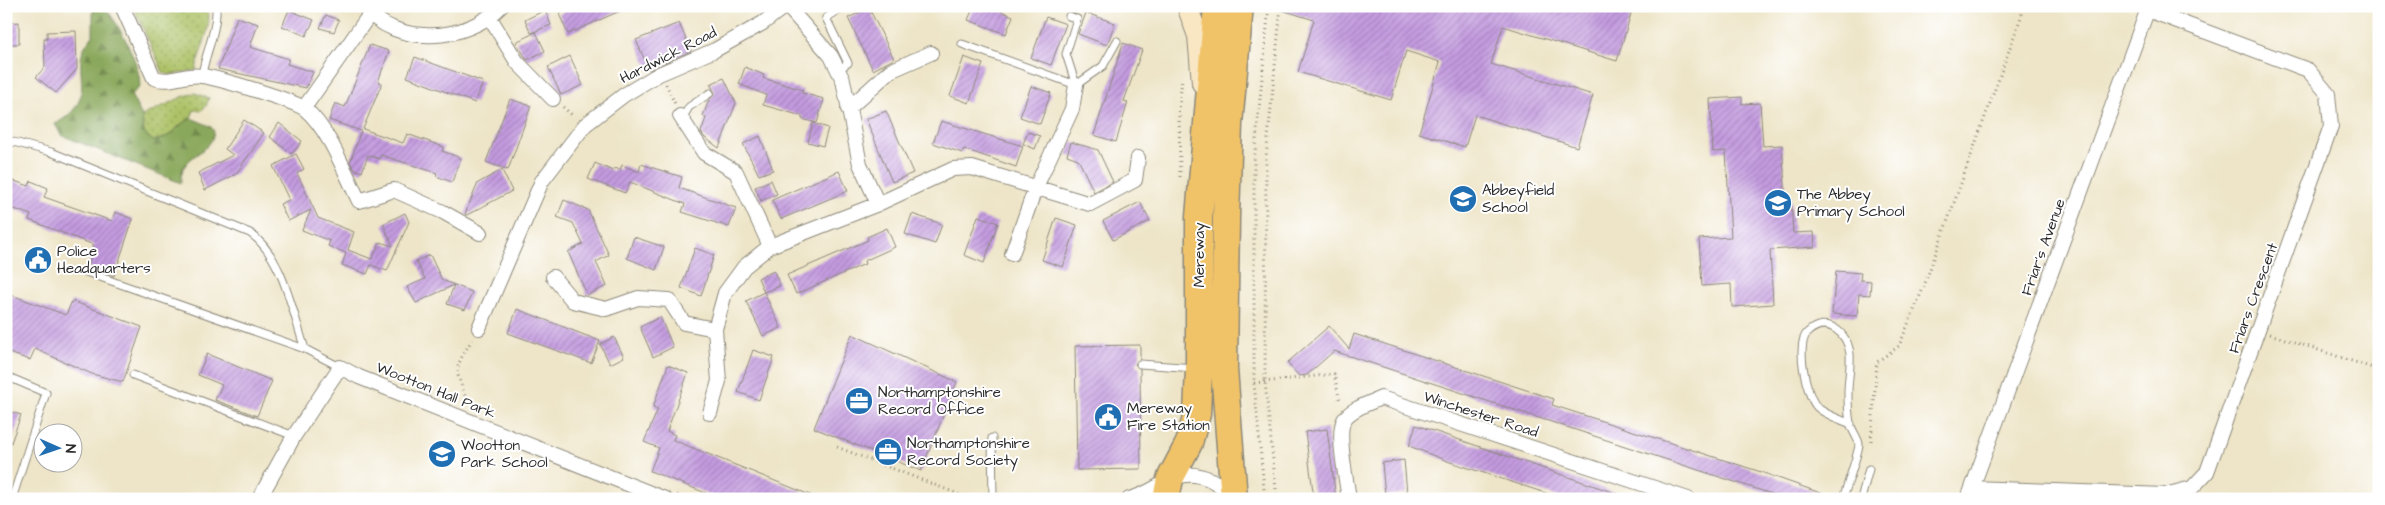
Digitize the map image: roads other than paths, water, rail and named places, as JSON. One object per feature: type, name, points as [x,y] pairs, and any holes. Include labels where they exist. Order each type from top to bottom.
[{"type":"highway","name":"Mereway","points":[[1217,6],[1199,217],[1212,368],[1232,499]]},
{"type":"highway","name":"Mereway","points":[[1168,489],[1189,443],[1196,414],[1212,368],[1229,124],[1240,6]]},
{"type":"street","points":[[122,6],[154,78],[164,81],[202,75],[226,81],[304,108],[322,128],[360,201],[394,190],[443,212],[480,233]]},
{"type":"street","points":[[304,108],[367,10],[393,28],[418,36],[438,36],[464,30],[490,18],[501,6]]},
{"type":"street","points":[[786,6],[831,56],[843,80],[860,164],[878,204]]},
{"type":"street","name":"Hardwick Road","points":[[479,328],[542,181],[584,125],[624,95],[661,73],[715,50],[763,23],[786,6]]},
{"type":"street","points":[[1187,6],[1198,36],[1206,139]]},
{"type":"street","name":"Friars Crescent","points":[[1970,493],[2164,495],[2192,488],[2207,472],[2260,330],[2331,126],[2328,94],[2308,70],[2149,8]]},
{"type":"street","name":"Friar's Avenue","points":[[1970,493],[2149,8]]},
{"type":"street","points":[[490,18],[517,62],[553,98]]},
{"type":"street","points":[[848,108],[890,71],[930,53]]},
{"type":"street","points":[[1012,254],[1035,189],[1072,109],[1076,84]]},
{"type":"street","points":[[681,117],[704,153],[736,172],[770,246]]},
{"type":"street","points":[[710,413],[719,381],[715,329],[725,293],[744,267],[770,246],[878,204],[953,169],[972,168],[1035,189],[1090,204],[1135,180],[1138,158]]},
{"type":"street","points":[[553,276],[573,301],[606,309],[638,298],[669,300],[684,323],[715,329]]},
{"type":"street","points":[[259,499],[294,436],[340,367]]},
{"type":"street","name":"Wootton Hall Park","points":[[340,367],[360,377],[665,499]]},
{"type":"street","name":"Winchester Road","points":[[1349,499],[1341,432],[1344,420],[1353,412],[1381,398],[1688,499]]},
{"type":"street","points":[[1129,499],[1153,489],[1168,489],[1181,474],[1206,478],[1220,484],[1232,499]]},
{"type":"lane","points":[[838,70],[848,63],[826,18],[846,6]]},
{"type":"lane","points":[[202,75],[204,56],[216,18],[216,10]]},
{"type":"lane","points":[[1069,16],[1077,19],[1066,54],[1076,84]]},
{"type":"lane","points":[[1076,84],[1103,66],[1117,41]]},
{"type":"lane","points":[[962,44],[1076,84]]},
{"type":"lane","points":[[681,117],[689,107],[710,93]]},
{"type":"lane","points":[[6,140],[51,152],[262,241],[275,260],[305,349]]},
{"type":"lane","points":[[86,272],[305,349],[340,367]]},
{"type":"lane","points":[[1843,499],[1859,444],[1851,424],[1848,392],[1850,354],[1847,342],[1840,331],[1826,326],[1815,328],[1807,332],[1803,342],[1805,382],[1810,397],[1822,411],[1851,424]]},
{"type":"lane","points":[[1140,364],[1212,368]]},
{"type":"lane","points":[[6,376],[46,393],[9,498]]},
{"type":"lane","points":[[133,376],[294,436]]},
{"type":"lane","points":[[992,438],[993,499]]},
{"type":"lane","points":[[1861,499],[1869,469]]},
{"type":"place","name":"Abbeyfield School","points":[[1463,199]]},
{"type":"place","name":"The Abbey Primary School","points":[[1778,203]]},
{"type":"place","name":"Police Headquarters","points":[[38,260]]},
{"type":"place","name":"Northamptonshire Record Office","points":[[859,401]]},
{"type":"place","name":"Mereway Fire Station","points":[[1108,417]]},
{"type":"place","name":"Northamptonshire Record Society","points":[[888,452]]},
{"type":"place","name":"Wootton Park School","points":[[442,454]]}]
